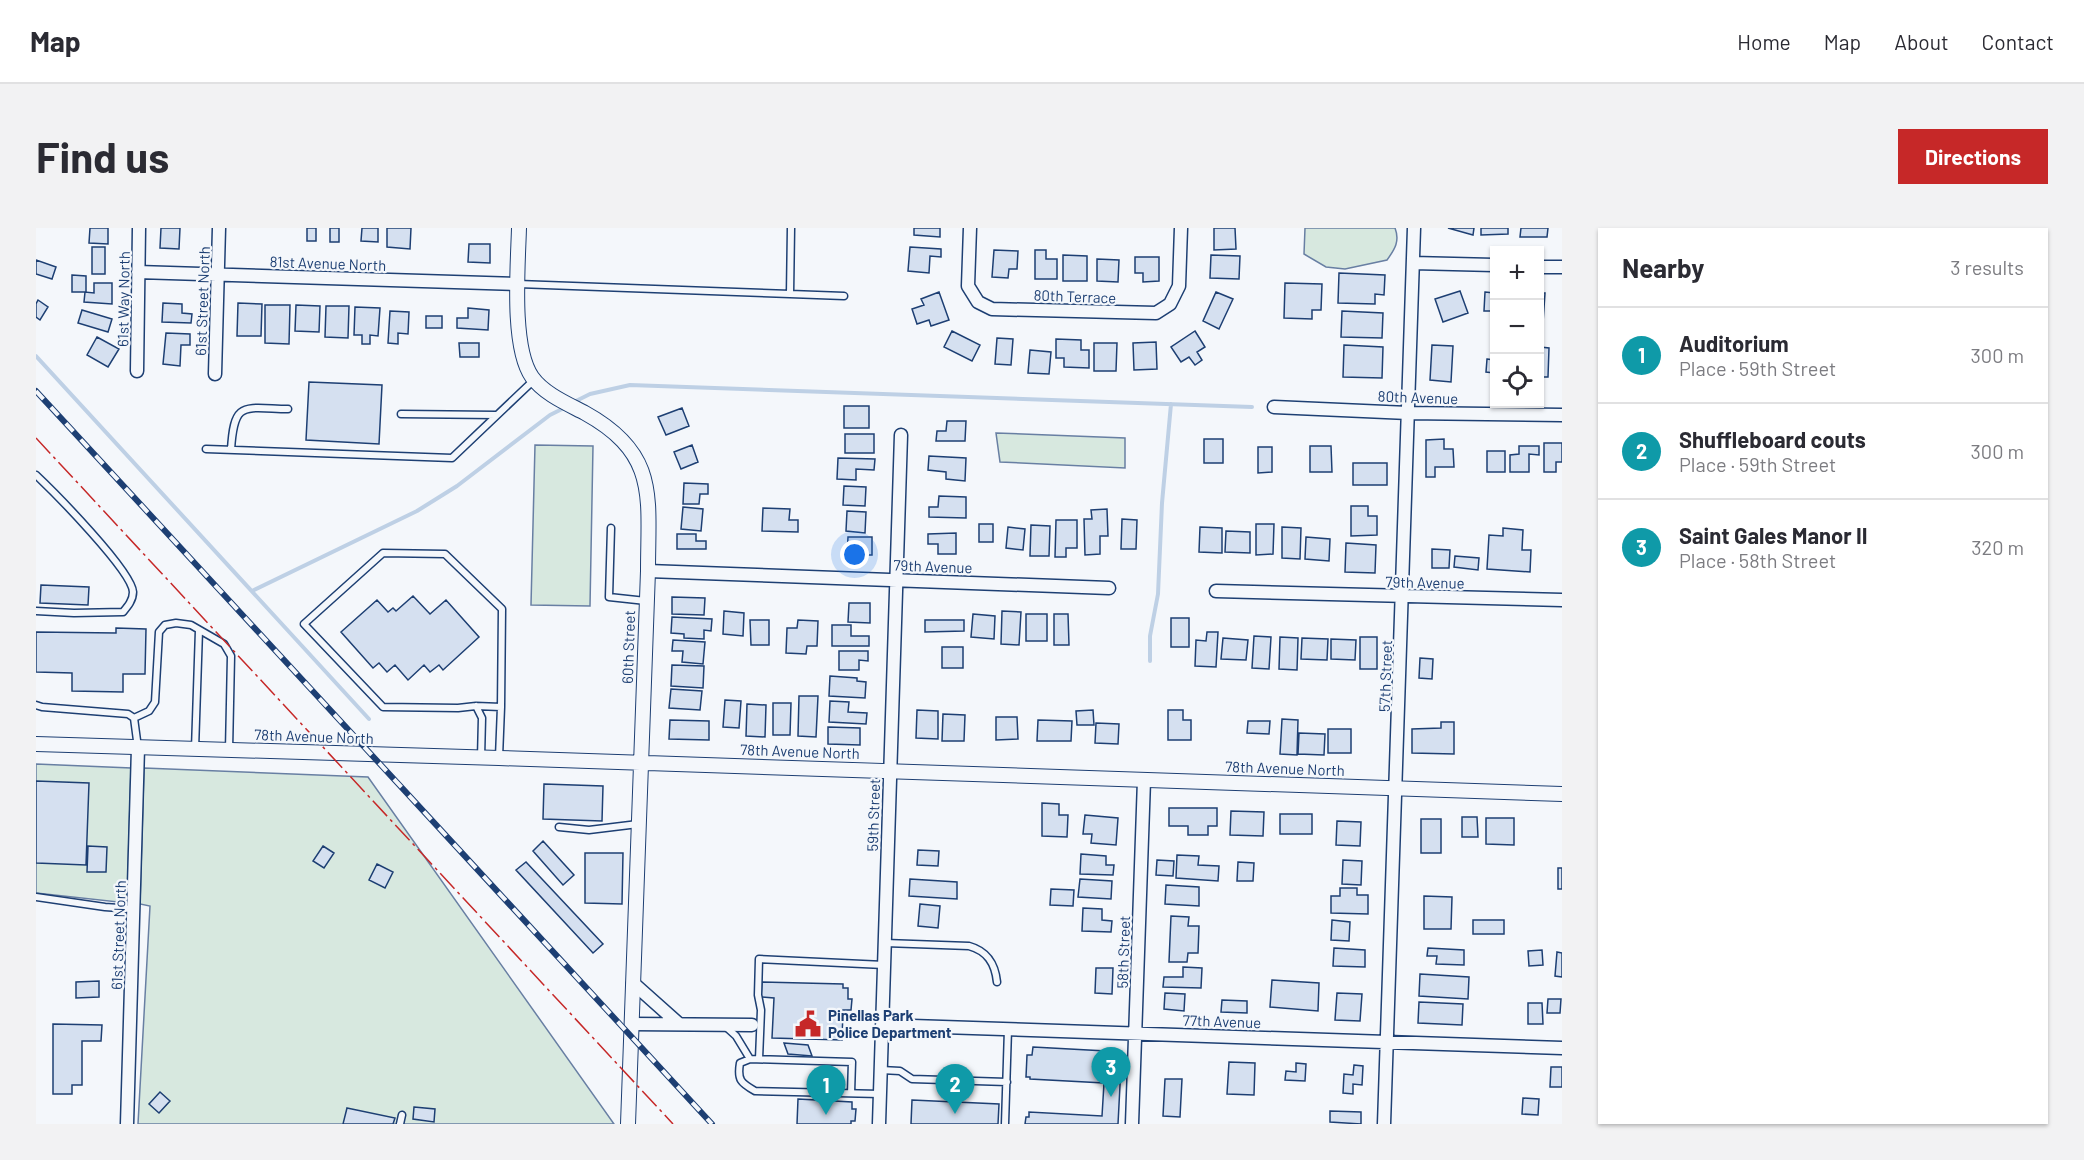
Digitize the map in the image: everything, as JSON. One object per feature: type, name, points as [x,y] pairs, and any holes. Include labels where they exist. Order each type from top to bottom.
[{"type":"street","name":"61st Way North","points":[[136,371],[139,228]]},
{"type":"street","name":"61st Street North","points":[[215,374],[219,228]]},
{"type":"street","points":[[519,228],[520,342],[525,363],[534,380]]},
{"type":"street","name":"80th Terrace","points":[[970,228],[968,286],[978,302],[992,309],[1156,313],[1170,304],[1179,286],[1181,228]]},
{"type":"street","name":"57th Street","points":[[1384,1124],[1414,228]]},
{"type":"street","points":[[1413,263],[1490,266]]},
{"type":"street","points":[[1544,267],[1562,267]]},
{"type":"street","name":"81st Avenue North","points":[[138,273],[518,284]]},
{"type":"street","name":"60th Street","points":[[534,380],[558,398],[610,429],[627,444],[639,463],[648,504],[648,571],[628,1124]]},
{"type":"street","name":"80th Avenue","points":[[1274,407],[1562,415]]},
{"type":"street","name":"59th Street","points":[[879,1124],[901,435]]},
{"type":"street","name":"79th Avenue","points":[[648,571],[1109,588]]},
{"type":"street","name":"79th Avenue","points":[[1216,591],[1562,600]]},
{"type":"street","name":"78th Avenue North","points":[[36,744],[1562,794]]},
{"type":"street","name":"61st Street North","points":[[127,1124],[138,748]]},
{"type":"street","name":"58th Street","points":[[1132,1124],[1144,780]]},
{"type":"street","points":[[633,983],[679,1024]]},
{"type":"street","points":[[632,1024],[752,1025]]},
{"type":"street","name":"77th Avenue","points":[[882,1025],[1562,1048]]},
{"type":"lane","points":[[790,294],[791,228]]},
{"type":"lane","points":[[518,284],[844,296]]},
{"type":"lane","points":[[206,449],[452,458],[534,380]]},
{"type":"lane","points":[[231,450],[235,418],[242,411],[250,408],[288,409]]},
{"type":"lane","points":[[401,414],[497,415]]},
{"type":"lane","points":[[36,475],[60,497],[126,574],[133,591],[130,604],[123,612],[36,611]]},
{"type":"lane","points":[[611,528],[609,597],[646,601]]},
{"type":"lane","points":[[499,758],[501,707],[502,609],[445,554],[383,553],[304,624],[383,707],[501,707]]},
{"type":"lane","points":[[134,718],[149,711],[155,702],[159,632],[165,625],[176,623],[191,625],[224,644],[231,656],[229,750]]},
{"type":"lane","points":[[195,749],[199,630]]},
{"type":"lane","points":[[36,705],[128,714],[134,718],[138,748]]},
{"type":"lane","points":[[476,706],[482,718],[481,758]]},
{"type":"lane","points":[[558,827],[589,830],[639,824]]},
{"type":"lane","points":[[36,897],[105,908],[133,909]]},
{"type":"lane","points":[[884,943],[969,946],[980,949],[996,970],[997,982]]},
{"type":"lane","points":[[759,1059],[761,1010],[758,995],[759,959],[884,965]]},
{"type":"lane","points":[[723,1025],[736,1036],[750,1059]]},
{"type":"lane","points":[[1005,1124],[1008,1029]]},
{"type":"lane","points":[[851,1093],[852,1062],[750,1059],[740,1063],[738,1073],[742,1084],[756,1091],[880,1094]]},
{"type":"lane","points":[[881,1070],[900,1071],[912,1079],[1007,1082]]},
{"type":"lane","points":[[400,1124],[402,1115]]},
{"type":"shaded area","points":[[1305,228],[1395,228],[1397,241],[1387,260],[1345,269],[1326,267],[1304,254]]},
{"type":"shaded area","points":[[996,433],[1125,438],[1125,468],[1000,462]]},
{"type":"shaded area","points":[[535,445],[593,446],[590,606],[531,605]]},
{"type":"shaded area","points":[[36,764],[131,768],[127,903],[36,893]]},
{"type":"shaded area","points":[[144,768],[368,777],[614,1124],[138,1124],[150,906],[140,904]]},
{"type":"building","points":[[90,228],[108,228],[108,244],[89,243]]},
{"type":"building","points":[[161,228],[180,228],[179,249],[160,248]]},
{"type":"building","points":[[307,228],[316,228],[316,241],[307,241]]},
{"type":"building","points":[[330,228],[339,228],[339,242],[330,242]]},
{"type":"building","points":[[362,228],[378,228],[378,242],[361,241]]},
{"type":"building","points":[[387,228],[411,228],[410,249],[387,247]]},
{"type":"building","points":[[914,228],[940,228],[940,237],[914,235]]},
{"type":"building","points":[[1214,228],[1235,228],[1236,249],[1214,250]]},
{"type":"building","points":[[1448,228],[1474,228],[1473,235]]},
{"type":"building","points":[[1481,228],[1508,228],[1508,234],[1481,235]]},
{"type":"building","points":[[1521,228],[1548,228],[1547,237],[1520,237]]},
{"type":"building","points":[[469,244],[490,244],[490,263],[468,262]]},
{"type":"building","points":[[92,247],[105,247],[105,274],[92,274]]},
{"type":"building","points":[[910,247],[941,249],[941,257],[930,256],[929,273],[908,271]]},
{"type":"building","points":[[994,250],[1018,251],[1017,269],[1009,269],[1008,278],[992,277]]},
{"type":"building","points":[[1035,250],[1046,250],[1046,259],[1057,259],[1057,279],[1035,279]]},
{"type":"building","points":[[1063,255],[1087,256],[1087,281],[1063,281]]},
{"type":"building","points":[[1211,255],[1240,256],[1239,279],[1210,278]]},
{"type":"building","points":[[1135,257],[1159,257],[1159,281],[1143,282],[1143,273],[1135,273]]},
{"type":"building","points":[[1097,259],[1119,260],[1118,282],[1097,281]]},
{"type":"building","points":[[36,260],[56,267],[52,279],[36,274]]},
{"type":"building","points":[[1339,273],[1385,275],[1384,295],[1375,294],[1375,304],[1338,303]]},
{"type":"building","points":[[72,275],[86,276],[86,292],[72,292]]},
{"type":"building","points":[[94,283],[112,283],[112,304],[84,302],[85,292],[94,293]]},
{"type":"building","points":[[1285,283],[1322,284],[1321,310],[1312,310],[1312,319],[1284,318]]},
{"type":"building","points":[[1460,291],[1468,313],[1443,322],[1435,299]]},
{"type":"building","points":[[939,292],[949,320],[931,326],[929,320],[917,324],[912,309],[924,305],[921,299]]},
{"type":"building","points":[[1216,292],[1233,299],[1219,329],[1203,321]]},
{"type":"building","points":[[1485,292],[1490,293],[1490,311],[1484,311]]},
{"type":"building","points":[[38,300],[48,307],[40,320],[36,317]]},
{"type":"building","points":[[163,303],[182,304],[182,313],[192,314],[191,323],[162,322]]},
{"type":"building","points":[[238,303],[262,304],[261,336],[237,336]]},
{"type":"building","points":[[265,305],[290,305],[289,344],[265,343]]},
{"type":"building","points":[[296,305],[320,306],[319,332],[295,331]]},
{"type":"building","points":[[326,306],[349,306],[348,338],[325,337]]},
{"type":"building","points":[[355,307],[380,308],[378,336],[370,335],[370,344],[362,344],[362,335],[354,335]]},
{"type":"building","points":[[468,308],[489,310],[488,330],[457,328],[457,318],[468,318]]},
{"type":"building","points":[[82,310],[112,319],[108,332],[78,323]]},
{"type":"building","points":[[390,311],[409,312],[408,334],[398,333],[398,344],[388,343]]},
{"type":"building","points":[[1342,311],[1383,313],[1382,338],[1341,337]]},
{"type":"building","points":[[426,316],[442,316],[442,328],[426,328]]},
{"type":"building","points":[[952,331],[980,345],[972,361],[944,347]]},
{"type":"building","points":[[1195,331],[1205,347],[1197,352],[1202,360],[1195,365],[1189,357],[1181,362],[1171,347]]},
{"type":"building","points":[[166,333],[190,334],[190,345],[181,345],[180,366],[163,364]]},
{"type":"building","points":[[97,337],[119,349],[108,367],[87,355]]},
{"type":"building","points":[[997,338],[1013,339],[1011,365],[995,364]]},
{"type":"building","points":[[1056,339],[1081,340],[1081,350],[1089,350],[1089,368],[1064,367],[1064,358],[1056,358]]},
{"type":"building","points":[[1156,342],[1157,369],[1134,370],[1133,343]]},
{"type":"building","points":[[459,343],[479,343],[479,357],[460,357]]},
{"type":"building","points":[[1094,343],[1117,343],[1116,371],[1094,371]]},
{"type":"building","points":[[1344,345],[1383,347],[1382,378],[1343,377]]},
{"type":"building","points":[[1432,345],[1453,346],[1451,382],[1430,380]]},
{"type":"building","points":[[1544,347],[1549,348],[1548,377],[1544,377]]},
{"type":"building","points":[[1030,350],[1051,352],[1049,374],[1028,373]]},
{"type":"building","points":[[1487,359],[1490,359],[1490,372],[1486,372]]},
{"type":"building","points":[[309,382],[382,385],[379,444],[306,440]]},
{"type":"building","points":[[844,406],[869,406],[869,428],[844,428]]},
{"type":"building","points":[[682,408],[689,426],[666,435],[658,417]]},
{"type":"building","points":[[947,421],[966,421],[965,441],[936,441],[937,431],[946,431]]},
{"type":"building","points":[[845,434],[874,434],[874,453],[845,453]]},
{"type":"building","points":[[1204,439],[1223,439],[1223,463],[1204,463]]},
{"type":"building","points":[[1444,439],[1444,449],[1453,449],[1454,467],[1435,467],[1435,477],[1426,477],[1426,440]]},
{"type":"building","points":[[1544,443],[1562,443],[1562,462],[1556,462],[1556,472],[1544,472]]},
{"type":"building","points":[[692,445],[698,462],[681,469],[674,452]]},
{"type":"building","points":[[1310,446],[1331,446],[1332,472],[1310,472]]},
{"type":"building","points":[[1519,446],[1539,446],[1539,455],[1529,454],[1529,472],[1510,472],[1510,455],[1519,454]]},
{"type":"building","points":[[1258,447],[1272,447],[1272,472],[1258,473]]},
{"type":"building","points":[[1487,451],[1505,451],[1505,472],[1487,472]]},
{"type":"building","points":[[929,456],[966,458],[965,481],[946,479],[946,472],[928,470]]},
{"type":"building","points":[[838,458],[875,459],[874,470],[856,469],[856,480],[837,479]]},
{"type":"building","points":[[1353,463],[1387,463],[1387,485],[1353,485]]},
{"type":"building","points":[[684,483],[708,484],[708,494],[700,494],[699,504],[683,504]]},
{"type":"building","points":[[844,486],[866,487],[865,506],[843,505]]},
{"type":"building","points":[[939,496],[966,497],[966,518],[929,517],[929,507],[938,507]]},
{"type":"building","points":[[1351,506],[1368,506],[1368,516],[1377,516],[1377,535],[1351,536]]},
{"type":"building","points":[[683,507],[703,509],[701,531],[681,529]]},
{"type":"building","points":[[763,508],[790,509],[789,520],[798,520],[798,532],[762,531]]},
{"type":"building","points":[[1107,509],[1108,536],[1100,536],[1100,554],[1085,555],[1084,519],[1092,519],[1091,510]]},
{"type":"building","points":[[847,511],[866,512],[865,533],[846,531]]},
{"type":"building","points":[[1122,519],[1137,520],[1136,549],[1121,549]]},
{"type":"building","points":[[1056,520],[1077,520],[1077,548],[1066,548],[1066,557],[1055,557]]},
{"type":"building","points":[[979,524],[993,524],[993,542],[979,542]]},
{"type":"building","points":[[1256,524],[1274,524],[1273,554],[1256,555]]},
{"type":"building","points":[[1031,525],[1050,526],[1049,556],[1030,556]]},
{"type":"building","points":[[1008,527],[1025,529],[1023,550],[1006,548]]},
{"type":"building","points":[[1200,527],[1222,528],[1222,553],[1199,552]]},
{"type":"building","points":[[1282,527],[1301,528],[1300,559],[1282,558]]},
{"type":"building","points":[[1503,528],[1523,530],[1522,550],[1531,550],[1530,572],[1487,569],[1489,535],[1503,536]]},
{"type":"building","points":[[1226,531],[1250,532],[1250,553],[1225,552]]},
{"type":"building","points":[[956,533],[956,554],[938,554],[938,544],[928,544],[928,534]]},
{"type":"building","points":[[677,534],[696,534],[696,541],[706,541],[706,549],[677,549]]},
{"type":"building","points":[[848,537],[872,537],[872,555],[847,555]]},
{"type":"building","points":[[1306,537],[1330,539],[1329,561],[1305,559]]},
{"type":"building","points":[[1346,543],[1376,545],[1375,573],[1345,572]]},
{"type":"building","points":[[1432,549],[1450,550],[1449,568],[1432,568]]},
{"type":"building","points":[[1455,556],[1479,558],[1478,570],[1454,567]]},
{"type":"building","points":[[41,585],[89,587],[88,605],[40,603]]},
{"type":"building","points":[[413,596],[430,614],[446,600],[479,637],[443,670],[439,665],[430,672],[424,665],[408,680],[395,665],[387,672],[379,663],[373,668],[341,632],[377,600],[388,612],[393,608],[396,611]]},
{"type":"building","points":[[672,597],[705,598],[704,615],[672,614]]},
{"type":"building","points":[[849,603],[870,603],[870,623],[848,622]]},
{"type":"building","points":[[724,611],[744,613],[743,636],[723,634]]},
{"type":"building","points":[[1002,611],[1021,612],[1019,645],[1001,644]]},
{"type":"building","points":[[973,614],[995,616],[994,639],[971,637]]},
{"type":"building","points":[[1026,614],[1047,614],[1047,641],[1026,641]]},
{"type":"building","points":[[1054,614],[1068,614],[1069,645],[1054,645]]},
{"type":"building","points":[[672,617],[712,619],[711,631],[704,630],[704,639],[684,638],[684,634],[671,633]]},
{"type":"building","points":[[1171,618],[1189,618],[1189,647],[1171,647]]},
{"type":"building","points":[[750,620],[769,620],[769,645],[751,645]]},
{"type":"building","points":[[798,620],[818,621],[817,646],[807,646],[806,654],[786,653],[787,628],[797,628]]},
{"type":"building","points":[[925,620],[964,620],[964,631],[925,632]]},
{"type":"building","points":[[832,625],[851,625],[851,636],[869,636],[869,646],[832,646]]},
{"type":"building","points":[[116,628],[146,629],[145,674],[123,674],[123,692],[72,691],[72,673],[36,672],[36,632],[116,633]]},
{"type":"building","points":[[1207,632],[1218,632],[1216,667],[1195,666],[1196,640],[1206,641]]},
{"type":"building","points":[[1254,636],[1271,637],[1269,669],[1252,668]]},
{"type":"building","points":[[1280,637],[1298,638],[1297,670],[1279,669]]},
{"type":"building","points":[[1360,637],[1377,637],[1377,669],[1360,669]]},
{"type":"building","points":[[1223,638],[1248,640],[1246,660],[1221,659]]},
{"type":"building","points":[[1302,638],[1328,639],[1327,660],[1301,659]]},
{"type":"building","points":[[1331,639],[1356,640],[1355,660],[1331,659]]},
{"type":"building","points":[[673,640],[705,642],[703,664],[682,662],[683,651],[672,651]]},
{"type":"building","points":[[942,647],[963,647],[963,668],[942,668]]},
{"type":"building","points":[[839,651],[868,651],[868,661],[859,660],[859,670],[839,670]]},
{"type":"building","points":[[1420,658],[1433,659],[1432,679],[1419,678]]},
{"type":"building","points":[[672,665],[704,666],[703,688],[671,686]]},
{"type":"building","points":[[830,676],[857,678],[857,681],[866,682],[865,698],[829,696]]},
{"type":"building","points":[[671,689],[702,691],[700,710],[669,708]]},
{"type":"building","points":[[799,696],[818,696],[816,737],[798,736]]},
{"type":"building","points":[[725,700],[741,701],[739,728],[723,727]]},
{"type":"building","points":[[830,701],[849,702],[848,712],[867,713],[866,724],[829,722]]},
{"type":"building","points":[[773,703],[791,703],[790,735],[773,735]]},
{"type":"building","points":[[747,704],[766,705],[765,737],[746,736]]},
{"type":"building","points":[[917,710],[938,711],[938,739],[916,738]]},
{"type":"building","points":[[1093,710],[1094,725],[1077,725],[1076,711]]},
{"type":"building","points":[[1168,710],[1183,710],[1183,720],[1191,720],[1191,740],[1168,740]]},
{"type":"building","points":[[943,714],[965,715],[964,741],[942,741]]},
{"type":"building","points":[[996,717],[1017,717],[1018,739],[996,740]]},
{"type":"building","points":[[1282,719],[1298,720],[1297,755],[1280,754]]},
{"type":"building","points":[[670,720],[709,721],[709,740],[669,739]]},
{"type":"building","points":[[1038,720],[1072,721],[1071,741],[1037,741]]},
{"type":"building","points":[[1248,721],[1270,721],[1269,734],[1247,733]]},
{"type":"building","points":[[1441,722],[1454,722],[1454,754],[1412,753],[1412,729],[1441,728]]},
{"type":"building","points":[[1096,723],[1119,724],[1118,744],[1095,743]]},
{"type":"building","points":[[828,727],[860,728],[860,745],[828,744]]},
{"type":"building","points":[[1328,729],[1351,729],[1351,753],[1328,753]]},
{"type":"building","points":[[1299,733],[1325,734],[1324,755],[1298,754]]},
{"type":"building","points":[[36,781],[89,783],[86,865],[36,863]]},
{"type":"building","points":[[544,784],[603,786],[602,821],[543,819]]},
{"type":"building","points":[[1042,803],[1059,804],[1059,815],[1068,815],[1067,837],[1042,836]]},
{"type":"building","points":[[1169,808],[1217,808],[1217,826],[1208,826],[1208,835],[1188,835],[1188,826],[1169,826]]},
{"type":"building","points":[[1231,811],[1264,812],[1263,836],[1230,835]]},
{"type":"building","points":[[1280,814],[1312,814],[1312,834],[1280,834]]},
{"type":"building","points":[[1085,815],[1118,818],[1116,845],[1091,843],[1092,834],[1083,834]]},
{"type":"building","points":[[1462,817],[1477,817],[1478,837],[1462,837]]},
{"type":"building","points":[[1486,818],[1514,818],[1514,845],[1486,844]]},
{"type":"building","points":[[1421,819],[1441,819],[1441,853],[1421,853]]},
{"type":"building","points":[[1337,821],[1361,822],[1360,846],[1336,845]]},
{"type":"building","points":[[543,841],[574,875],[563,885],[533,851]]},
{"type":"building","points":[[88,846],[107,847],[106,872],[87,872]]},
{"type":"building","points":[[323,846],[334,853],[324,868],[313,861]]},
{"type":"building","points":[[918,850],[939,851],[938,866],[917,865]]},
{"type":"building","points":[[585,853],[623,853],[622,904],[585,903]]},
{"type":"building","points":[[1081,854],[1106,856],[1106,865],[1114,865],[1113,875],[1080,874]]},
{"type":"building","points":[[1177,855],[1199,856],[1198,865],[1219,866],[1218,881],[1176,878]]},
{"type":"building","points":[[1157,860],[1174,861],[1173,876],[1156,875]]},
{"type":"building","points":[[1343,860],[1362,861],[1361,885],[1342,884]]},
{"type":"building","points":[[526,862],[603,944],[593,953],[516,870]]},
{"type":"building","points":[[1238,862],[1254,863],[1253,881],[1237,881]]},
{"type":"building","points":[[377,864],[393,872],[385,888],[369,880]]},
{"type":"building","points":[[1558,868],[1562,868],[1562,889],[1558,889]]},
{"type":"building","points":[[910,879],[957,882],[957,899],[909,896]]},
{"type":"building","points":[[1080,879],[1112,881],[1111,899],[1078,897]]},
{"type":"building","points":[[1166,885],[1199,887],[1199,906],[1165,904]]},
{"type":"building","points":[[1340,888],[1357,888],[1357,895],[1368,895],[1368,914],[1331,913],[1331,896],[1340,896]]},
{"type":"building","points":[[1051,889],[1074,890],[1073,906],[1050,905]]},
{"type":"building","points":[[1424,896],[1452,897],[1451,929],[1424,929]]},
{"type":"building","points":[[920,904],[940,906],[938,928],[918,926]]},
{"type":"building","points":[[1083,908],[1102,909],[1102,920],[1112,921],[1111,932],[1082,931]]},
{"type":"building","points":[[1171,916],[1189,917],[1188,926],[1199,926],[1198,953],[1188,953],[1187,962],[1169,962]]},
{"type":"building","points":[[1332,920],[1350,922],[1349,941],[1331,940]]},
{"type":"building","points":[[1473,920],[1504,920],[1504,934],[1473,934]]},
{"type":"building","points":[[1334,948],[1365,950],[1365,967],[1333,966]]},
{"type":"building","points":[[1428,948],[1464,950],[1464,965],[1436,964],[1437,956],[1427,956]]},
{"type":"building","points":[[1542,950],[1543,965],[1529,966],[1528,951]]},
{"type":"building","points":[[1557,952],[1562,953],[1562,977],[1555,976]]},
{"type":"building","points":[[1183,967],[1202,968],[1201,988],[1163,987],[1164,977],[1183,977]]},
{"type":"building","points":[[1096,968],[1113,968],[1112,994],[1095,993]]},
{"type":"building","points":[[1420,974],[1469,977],[1468,999],[1419,996]]},
{"type":"building","points":[[1272,980],[1319,983],[1318,1011],[1270,1007]]},
{"type":"building","points":[[99,981],[99,997],[76,998],[76,982]]},
{"type":"building","name":"Pinellas Park Police Department","points":[[762,982],[843,984],[843,988],[848,988],[848,999],[852,999],[851,1010],[843,1010],[842,1040],[772,1038],[774,998],[761,997]]},
{"type":"building","points":[[1165,993],[1185,994],[1184,1011],[1164,1009]]},
{"type":"building","points":[[1337,993],[1362,994],[1360,1021],[1335,1020]]},
{"type":"building","points":[[1548,999],[1561,999],[1560,1013],[1547,1013]]},
{"type":"building","points":[[1222,1000],[1247,1001],[1247,1013],[1221,1012]]},
{"type":"building","points":[[1419,1002],[1463,1004],[1462,1025],[1418,1023]]},
{"type":"building","points":[[1528,1003],[1542,1003],[1543,1024],[1528,1024]]},
{"type":"building","points":[[53,1024],[102,1025],[101,1041],[82,1041],[82,1085],[72,1085],[72,1094],[53,1094]]},
{"type":"building","points":[[784,1043],[808,1045],[812,1056],[788,1054]]},
{"type":"building","points":[[1033,1047],[1106,1051],[1105,1065],[1121,1066],[1118,1124],[1025,1124],[1029,1112],[1102,1116],[1104,1083],[1026,1077],[1027,1055],[1032,1055]]},
{"type":"building","points":[[1229,1062],[1255,1063],[1254,1095],[1227,1094]]},
{"type":"building","points":[[1296,1063],[1306,1064],[1305,1081],[1285,1080],[1286,1071],[1296,1072]]},
{"type":"building","points":[[1354,1065],[1363,1066],[1362,1085],[1353,1084],[1353,1094],[1343,1093],[1344,1074],[1353,1075]]},
{"type":"building","points":[[1551,1067],[1562,1067],[1562,1087],[1550,1087]]},
{"type":"building","points":[[1165,1079],[1182,1079],[1180,1117],[1163,1116]]},
{"type":"building","points":[[160,1092],[170,1101],[159,1113],[149,1104]]},
{"type":"building","points":[[1523,1098],[1539,1099],[1538,1115],[1522,1114]]},
{"type":"building","points":[[798,1099],[852,1102],[852,1109],[856,1109],[855,1121],[851,1121],[851,1124],[797,1124]]},
{"type":"building","points":[[912,1100],[999,1104],[998,1124],[911,1124]]},
{"type":"building","points":[[414,1107],[435,1109],[434,1122],[413,1119]]},
{"type":"building","points":[[347,1108],[395,1118],[393,1124],[343,1124]]},
{"type":"building","points":[[1330,1111],[1361,1112],[1361,1124],[1330,1122]]},
{"type":"waterway","points":[[36,356],[369,719]]},
{"type":"waterway","points":[[572,403],[590,394],[630,385],[1252,407]]},
{"type":"waterway","points":[[1150,661],[1150,636],[1158,594],[1162,503],[1171,404]]},
{"type":"waterway","points":[[252,591],[417,511],[457,486],[550,415],[566,407]]},
{"type":"railway","points":[[36,391],[712,1124]]},
{"type":"power","points":[[36,438],[673,1124]]},
{"type":"place","name":"Pinellas Park Police Department","points":[[808,1024]]},
{"type":"place","name":"Saint Gales Manor II","points":[[1111,1097]]},
{"type":"place","name":"Shuffleboard couts","points":[[955,1114]]},
{"type":"place","name":"Auditorium","points":[[826,1115]]}]
